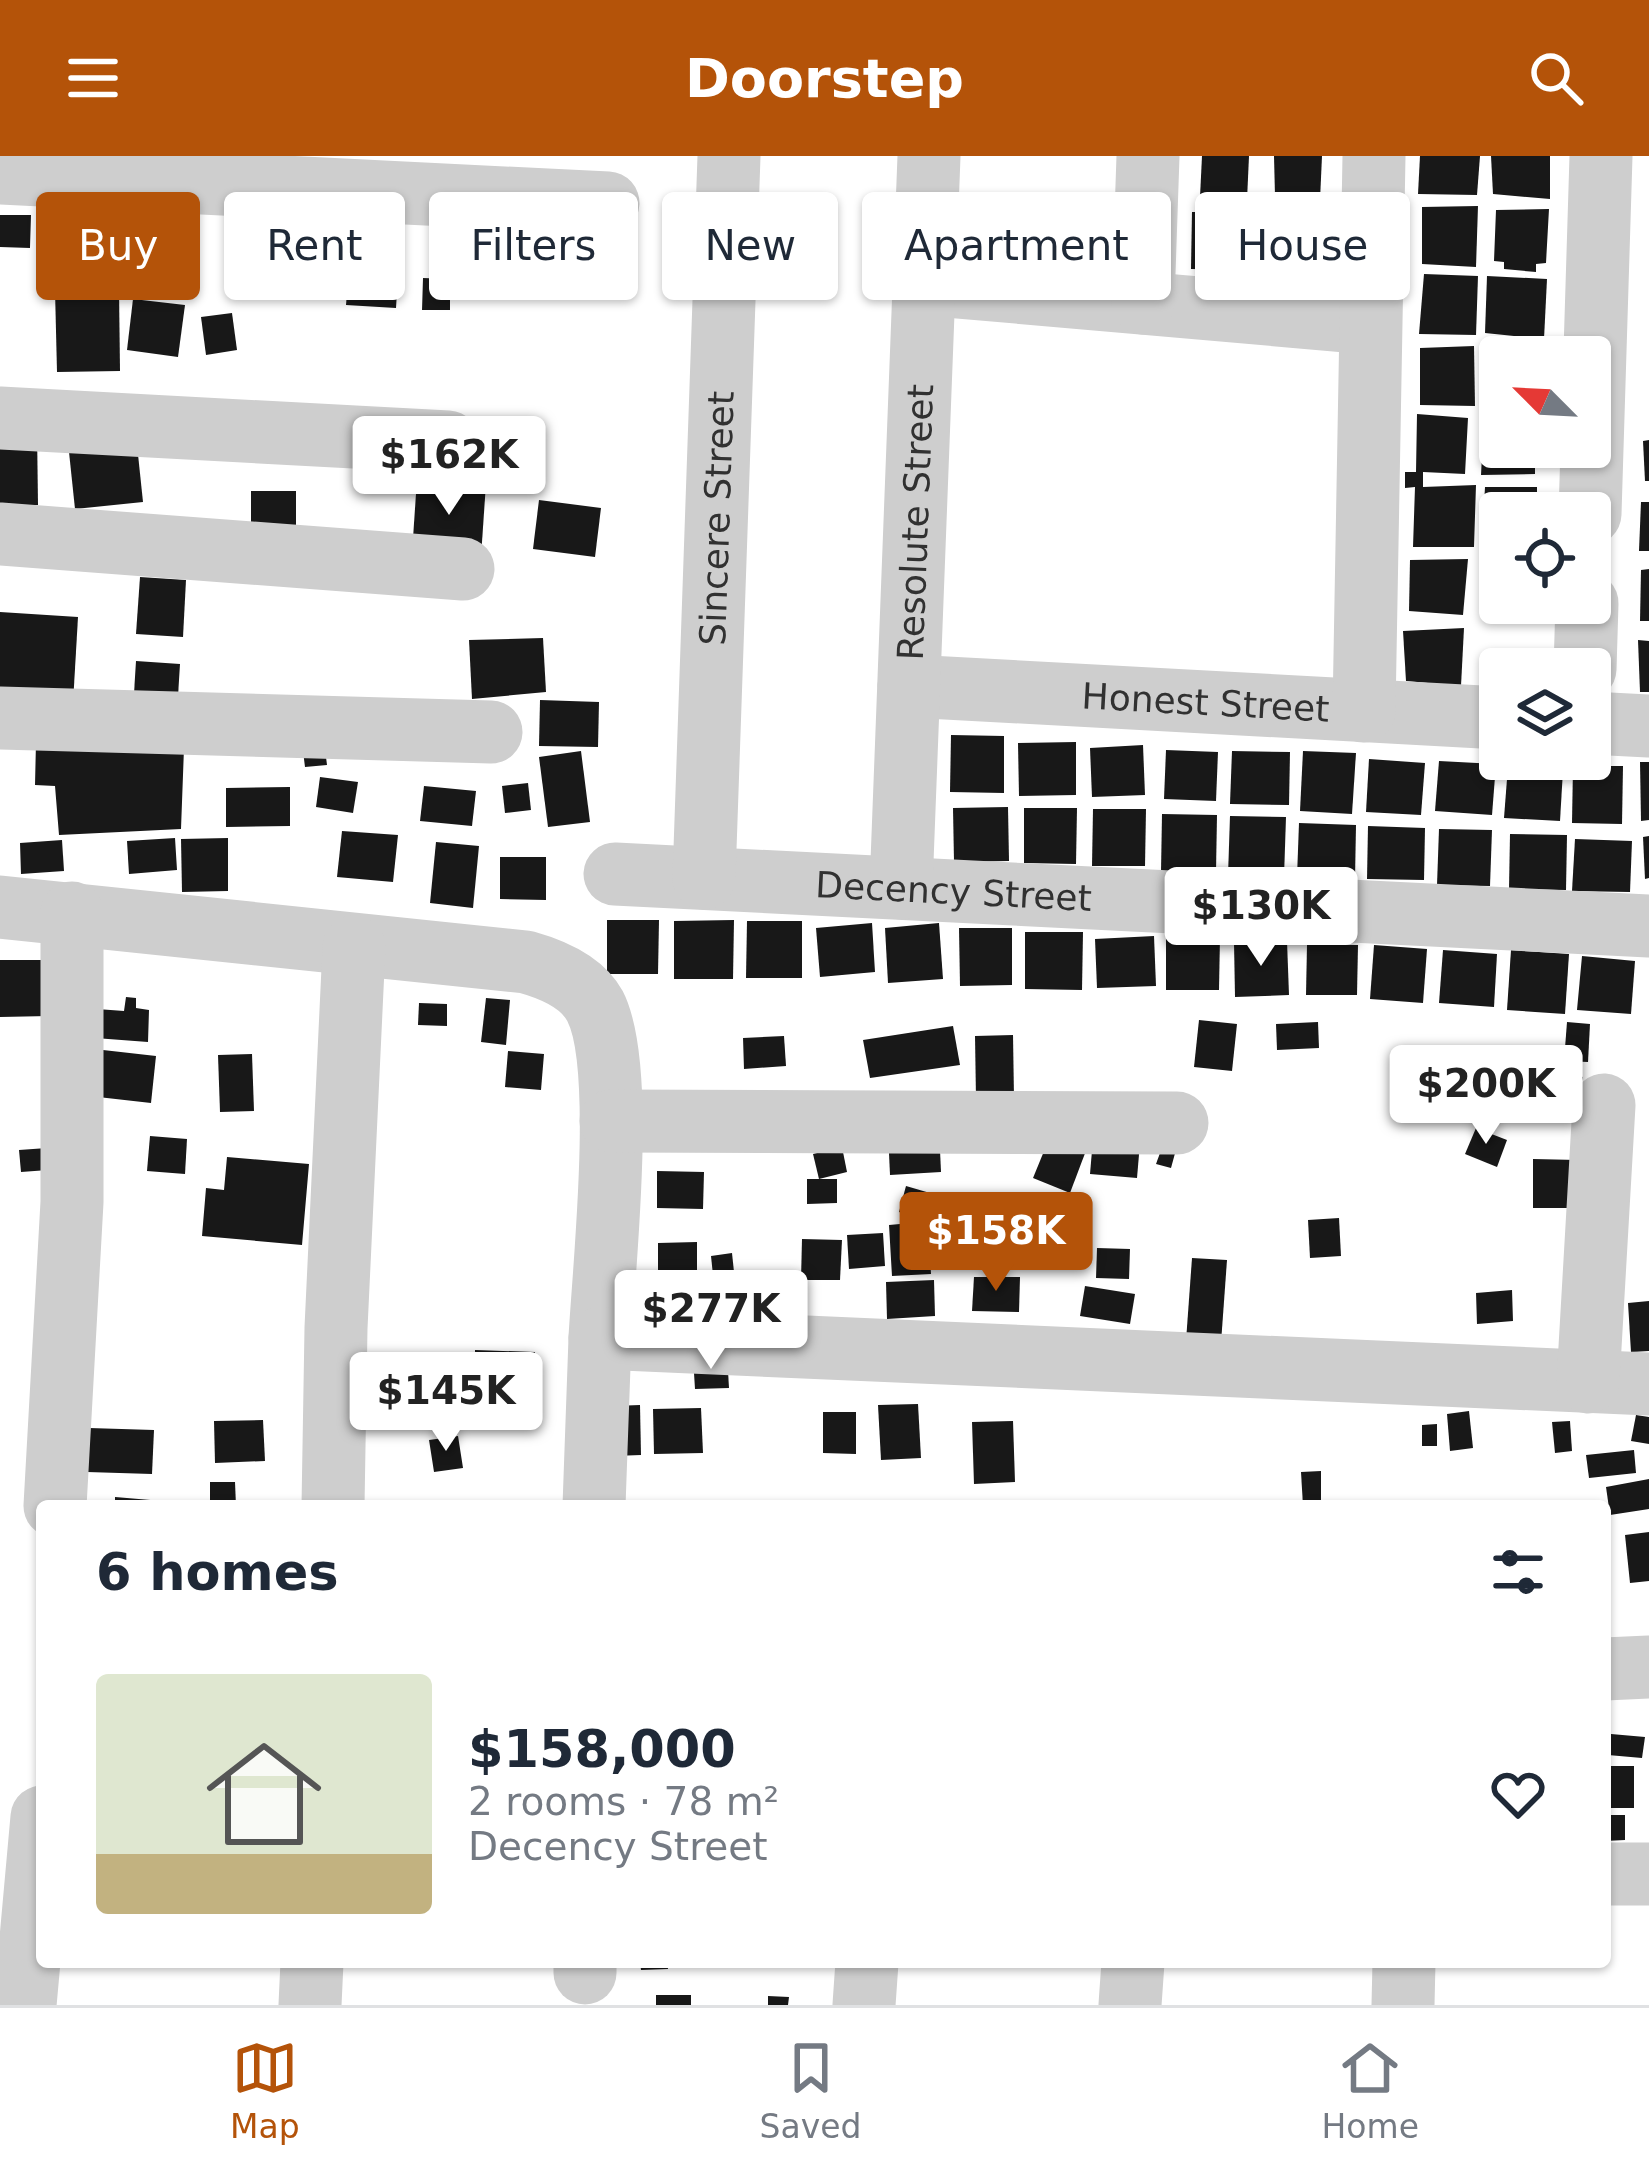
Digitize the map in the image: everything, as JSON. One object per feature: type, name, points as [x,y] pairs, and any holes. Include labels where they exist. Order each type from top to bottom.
[{"type":"street","name":"Sincere Street","points":[[704,878],[729,156]]},
{"type":"street","name":"Resolute Street","points":[[928,192],[929,156]]},
{"type":"street","points":[[1143,303],[1148,156]]},
{"type":"street","points":[[1364,711],[1374,156]]},
{"type":"street","points":[[1591,492],[1601,156]]},
{"type":"street","points":[[0,173],[429,194]]},
{"type":"street","name":"Resolute Street","points":[[902,888],[923,300]]},
{"type":"street","points":[[1108,300],[1370,323]]},
{"type":"street","points":[[0,418],[448,442]]},
{"type":"street","points":[[0,534],[463,569]]},
{"type":"street","name":"Honest Street","points":[[909,686],[1479,717]]},
{"type":"street","points":[[0,718],[491,732]]},
{"type":"street","points":[[1611,724],[1649,726]]},
{"type":"street","name":"Decency Street","points":[[615,874],[1649,926]]},
{"type":"street","points":[[0,908],[526,962],[554,970],[593,1002],[604,1031],[611,1121],[594,1500]]},
{"type":"street","points":[[55,1500],[72,1202],[72,913]]},
{"type":"street","points":[[333,1500],[335,1328],[354,947]]},
{"type":"street","points":[[600,1338],[1619,1383],[1604,1105]]},
{"type":"street","points":[[611,1121],[1177,1124]]},
{"type":"street","points":[[1611,1669],[1649,1667]]},
{"type":"street","points":[[1611,1874],[1649,1874]]},
{"type":"street","points":[[25,2005],[36,1883]]},
{"type":"street","points":[[310,2005],[311,1968]]},
{"type":"street","points":[[864,2005],[867,1968]]},
{"type":"street","points":[[1130,2005],[1133,1968]]},
{"type":"street","points":[[1403,2005],[1404,1968]]},
{"type":"building","points":[[1202,156],[1249,156],[1247,192],[1200,192]]},
{"type":"building","points":[[1274,156],[1322,156],[1320,192],[1275,192]]},
{"type":"building","points":[[1420,156],[1480,156],[1477,195],[1418,194]]},
{"type":"building","points":[[1491,156],[1550,156],[1550,199],[1493,194]]},
{"type":"building","points":[[1478,206],[1476,267],[1422,264],[1422,207]]},
{"type":"building","points":[[1549,209],[1546,263],[1536,264],[1536,272],[1504,269],[1504,262],[1494,261],[1496,210]]},
{"type":"building","points":[[1192,212],[1195,212],[1195,269],[1191,269]]},
{"type":"building","points":[[0,215],[31,215],[30,248],[0,247]]},
{"type":"building","points":[[1424,274],[1478,276],[1476,335],[1419,334]]},
{"type":"building","points":[[1487,276],[1547,279],[1544,336],[1485,333]]},
{"type":"building","points":[[423,278],[429,278],[429,300],[450,300],[450,310],[422,310]]},
{"type":"building","points":[[55,300],[119,300],[120,371],[57,372]]},
{"type":"building","points":[[133,300],[185,305],[178,357],[127,350]]},
{"type":"building","points":[[346,300],[397,300],[396,308],[346,305]]},
{"type":"building","points":[[232,313],[237,350],[206,355],[201,317]]},
{"type":"building","points":[[1474,346],[1475,406],[1420,405],[1420,348]]},
{"type":"building","points":[[1417,414],[1468,418],[1465,474],[1423,472],[1423,487],[1476,485],[1474,547],[1413,547],[1415,487],[1405,488],[1405,472],[1416,472]]},
{"type":"building","points":[[0,430],[37,430],[38,505],[0,505]]},
{"type":"building","points":[[1649,440],[1649,481],[1645,481],[1643,441]]},
{"type":"building","points":[[137,445],[143,502],[75,509],[69,452]]},
{"type":"building","points":[[1481,468],[1535,468],[1535,474],[1481,475]]},
{"type":"building","points":[[417,479],[486,483],[481,557],[412,553]]},
{"type":"building","points":[[1485,487],[1537,487],[1537,492],[1485,492]]},
{"type":"building","points":[[251,491],[296,491],[296,529],[251,530]]},
{"type":"building","points":[[539,500],[601,508],[595,557],[533,549]]},
{"type":"building","points":[[1641,502],[1649,502],[1649,551],[1639,551]]},
{"type":"building","points":[[1468,559],[1463,615],[1409,611],[1410,560]]},
{"type":"building","points":[[1649,569],[1649,621],[1640,621],[1641,570]]},
{"type":"building","points":[[140,577],[186,580],[183,637],[136,634]]},
{"type":"building","points":[[0,612],[78,617],[73,703],[0,699]]},
{"type":"building","points":[[1464,628],[1461,686],[1406,681],[1403,631]]},
{"type":"building","points":[[543,638],[546,692],[472,699],[469,640]]},
{"type":"building","points":[[1638,640],[1649,641],[1649,692],[1640,692]]},
{"type":"building","points":[[136,661],[180,664],[177,713],[133,710]]},
{"type":"building","points":[[540,700],[599,702],[598,747],[539,746]]},
{"type":"building","points":[[951,735],[1004,736],[1004,793],[950,792]]},
{"type":"building","points":[[36,742],[184,748],[181,829],[59,835],[55,786],[35,785]]},
{"type":"building","points":[[1076,742],[1076,795],[1019,796],[1018,743]]},
{"type":"building","points":[[1143,745],[1145,795],[1092,797],[1090,748]]},
{"type":"building","points":[[325,749],[327,765],[305,767],[303,751]]},
{"type":"building","points":[[1166,750],[1218,752],[1216,801],[1164,799]]},
{"type":"building","points":[[581,751],[590,822],[548,827],[539,757]]},
{"type":"building","points":[[1232,751],[1290,752],[1289,805],[1230,804]]},
{"type":"building","points":[[1303,751],[1356,753],[1352,814],[1300,811]]},
{"type":"building","points":[[1369,759],[1425,763],[1421,815],[1366,812]]},
{"type":"building","points":[[1439,761],[1479,763],[1479,780],[1495,780],[1492,815],[1435,811]]},
{"type":"building","points":[[1640,762],[1649,762],[1649,820],[1641,821]]},
{"type":"building","points":[[1611,766],[1623,766],[1622,824],[1572,823],[1573,780],[1611,780]]},
{"type":"building","points":[[320,777],[358,782],[353,813],[316,807]]},
{"type":"building","points":[[1507,780],[1562,780],[1560,821],[1504,818]]},
{"type":"building","points":[[528,783],[531,810],[505,813],[502,786]]},
{"type":"building","points":[[424,786],[476,791],[472,826],[420,821]]},
{"type":"building","points":[[290,787],[290,826],[226,827],[226,788]]},
{"type":"building","points":[[1008,807],[1009,861],[954,862],[953,808]]},
{"type":"building","points":[[1024,808],[1077,808],[1076,864],[1024,863]]},
{"type":"building","points":[[1093,809],[1146,809],[1145,866],[1092,866]]},
{"type":"building","points":[[1162,814],[1217,815],[1216,872],[1161,872]]},
{"type":"building","points":[[1230,816],[1286,817],[1284,877],[1228,876]]},
{"type":"building","points":[[1299,823],[1356,825],[1355,879],[1297,877]]},
{"type":"building","points":[[1368,826],[1425,828],[1424,880],[1367,879]]},
{"type":"building","points":[[1439,829],[1492,830],[1490,886],[1437,885]]},
{"type":"building","points":[[342,831],[398,835],[393,882],[337,877]]},
{"type":"building","points":[[1510,834],[1567,835],[1566,890],[1509,889]]},
{"type":"building","points":[[1649,836],[1649,878],[1645,879],[1643,837]]},
{"type":"building","points":[[175,838],[177,870],[129,874],[127,841]]},
{"type":"building","points":[[228,838],[228,891],[182,892],[181,839]]},
{"type":"building","points":[[1575,839],[1632,841],[1630,892],[1572,891]]},
{"type":"building","points":[[62,840],[64,871],[21,874],[20,843]]},
{"type":"building","points":[[436,842],[479,846],[473,908],[430,903]]},
{"type":"building","points":[[500,857],[546,857],[546,900],[500,899]]},
{"type":"building","points":[[607,920],[659,920],[658,974],[607,974]]},
{"type":"building","points":[[734,920],[733,979],[674,979],[674,921]]},
{"type":"building","points":[[747,921],[802,921],[802,978],[746,978]]},
{"type":"building","points":[[872,923],[875,972],[820,977],[816,928]]},
{"type":"building","points":[[939,923],[943,979],[888,983],[885,928]]},
{"type":"building","points":[[959,928],[1012,928],[1012,985],[960,986]]},
{"type":"building","points":[[1025,932],[1083,932],[1082,990],[1025,989]]},
{"type":"building","points":[[1154,936],[1156,986],[1097,988],[1095,939]]},
{"type":"building","points":[[1166,936],[1220,936],[1219,990],[1166,990]]},
{"type":"building","points":[[1287,941],[1289,995],[1235,997],[1234,942]]},
{"type":"building","points":[[1307,945],[1358,945],[1357,995],[1306,995]]},
{"type":"building","points":[[1374,945],[1427,949],[1423,1003],[1370,999]]},
{"type":"building","points":[[1443,950],[1497,954],[1494,1007],[1439,1003]]},
{"type":"building","points":[[1511,950],[1569,954],[1565,1014],[1507,1010]]},
{"type":"building","points":[[1582,956],[1635,961],[1631,1014],[1577,1010]]},
{"type":"building","points":[[0,960],[48,960],[49,1016],[0,1017]]},
{"type":"building","points":[[126,997],[136,998],[136,1008],[149,1010],[148,1042],[95,1038],[97,1009],[124,1011]]},
{"type":"building","points":[[486,998],[510,1000],[506,1045],[481,1042]]},
{"type":"building","points":[[419,1003],[447,1004],[447,1026],[418,1025]]},
{"type":"building","points":[[1199,1020],[1237,1024],[1232,1071],[1194,1067]]},
{"type":"building","points":[[1318,1022],[1319,1048],[1277,1050],[1276,1024]]},
{"type":"building","points":[[1567,1022],[1590,1024],[1588,1062],[1564,1061]]},
{"type":"building","points":[[953,1026],[960,1065],[870,1078],[863,1040]]},
{"type":"building","points":[[1013,1035],[1014,1099],[976,1100],[975,1036]]},
{"type":"building","points":[[784,1036],[786,1066],[744,1069],[743,1038]]},
{"type":"building","points":[[103,1050],[156,1056],[151,1103],[98,1097]]},
{"type":"building","points":[[508,1051],[544,1054],[541,1090],[505,1087]]},
{"type":"building","points":[[252,1054],[254,1111],[220,1112],[218,1055]]},
{"type":"building","points":[[1553,1067],[1583,1077],[1576,1102],[1545,1092]]},
{"type":"building","points":[[1094,1127],[1141,1131],[1137,1178],[1090,1174]]},
{"type":"building","points":[[939,1128],[941,1172],[890,1175],[888,1132]]},
{"type":"building","points":[[1476,1128],[1507,1140],[1497,1167],[1465,1154]]},
{"type":"building","points":[[1051,1134],[1087,1148],[1070,1193],[1033,1178]]},
{"type":"building","points":[[150,1136],[187,1139],[185,1174],[147,1171]]},
{"type":"building","points":[[1164,1142],[1177,1146],[1171,1168],[1156,1164]]},
{"type":"building","points":[[842,1147],[847,1172],[819,1179],[813,1154]]},
{"type":"building","points":[[47,1148],[48,1170],[21,1172],[19,1150]]},
{"type":"building","points":[[227,1157],[309,1164],[302,1245],[202,1236],[206,1188],[224,1190]]},
{"type":"building","points":[[1533,1159],[1578,1160],[1578,1208],[1533,1208]]},
{"type":"building","points":[[657,1171],[704,1172],[703,1209],[657,1208]]},
{"type":"building","points":[[807,1179],[837,1179],[837,1203],[807,1204]]},
{"type":"building","points":[[906,1186],[930,1193],[923,1219],[899,1212]]},
{"type":"building","points":[[1339,1218],[1341,1256],[1310,1258],[1308,1220]]},
{"type":"building","points":[[911,1223],[913,1238],[929,1236],[931,1274],[892,1276],[889,1225]]},
{"type":"building","points":[[883,1233],[885,1266],[849,1269],[847,1235]]},
{"type":"building","points":[[802,1239],[842,1240],[840,1280],[801,1280]]},
{"type":"building","points":[[697,1242],[697,1301],[658,1301],[658,1243]]},
{"type":"building","points":[[1014,1247],[1016,1268],[979,1270],[978,1249]]},
{"type":"building","points":[[1097,1248],[1130,1249],[1129,1279],[1096,1278]]},
{"type":"building","points":[[732,1253],[734,1272],[713,1275],[711,1256]]},
{"type":"building","points":[[1192,1258],[1227,1260],[1221,1343],[1186,1341]]},
{"type":"building","points":[[974,1277],[1020,1277],[1019,1312],[972,1311]]},
{"type":"building","points":[[934,1280],[935,1316],[887,1319],[886,1282]]},
{"type":"building","points":[[1085,1286],[1135,1294],[1130,1324],[1080,1316]]},
{"type":"building","points":[[1512,1290],[1513,1321],[1477,1324],[1476,1293]]},
{"type":"building","points":[[1649,1301],[1649,1351],[1631,1352],[1628,1303]]},
{"type":"building","points":[[475,1350],[535,1352],[533,1416],[474,1413]]},
{"type":"building","points":[[727,1354],[729,1388],[695,1389],[693,1356]]},
{"type":"building","points":[[918,1404],[921,1458],[881,1460],[878,1405]]},
{"type":"building","points":[[640,1405],[641,1455],[614,1456],[613,1406]]},
{"type":"building","points":[[701,1408],[703,1453],[654,1454],[653,1409]]},
{"type":"building","points":[[1469,1411],[1473,1448],[1450,1451],[1447,1414]]},
{"type":"building","points":[[823,1412],[856,1412],[856,1454],[823,1453]]},
{"type":"building","points":[[1636,1415],[1649,1417],[1649,1444],[1631,1441]]},
{"type":"building","points":[[263,1420],[265,1461],[215,1463],[214,1421]]},
{"type":"building","points":[[1013,1421],[1015,1482],[974,1484],[972,1422]]},
{"type":"building","points":[[1570,1421],[1572,1451],[1555,1453],[1552,1422]]},
{"type":"building","points":[[1437,1424],[1437,1446],[1422,1446],[1422,1425]]},
{"type":"building","points":[[89,1428],[154,1430],[152,1474],[87,1472]]},
{"type":"building","points":[[458,1436],[463,1468],[434,1472],[429,1440]]},
{"type":"building","points":[[1634,1450],[1636,1473],[1589,1478],[1586,1455]]},
{"type":"building","points":[[1321,1471],[1321,1500],[1303,1500],[1301,1472]]},
{"type":"building","points":[[1649,1479],[1649,1509],[1611,1515],[1606,1487]]},
{"type":"building","points":[[210,1482],[235,1482],[236,1500],[210,1500]]},
{"type":"building","points":[[1649,1532],[1649,1581],[1630,1583],[1625,1535]]},
{"type":"building","points":[[1611,1734],[1645,1737],[1642,1758],[1611,1755]]},
{"type":"building","points":[[1611,1766],[1634,1766],[1634,1808],[1611,1808]]},
{"type":"building","points":[[1611,1815],[1625,1815],[1625,1840],[1611,1841]]},
{"type":"building","points":[[656,1995],[691,1995],[691,2005],[656,2005]]},
{"type":"building","points":[[768,1996],[789,1997],[788,2005],[768,2005]]}]
